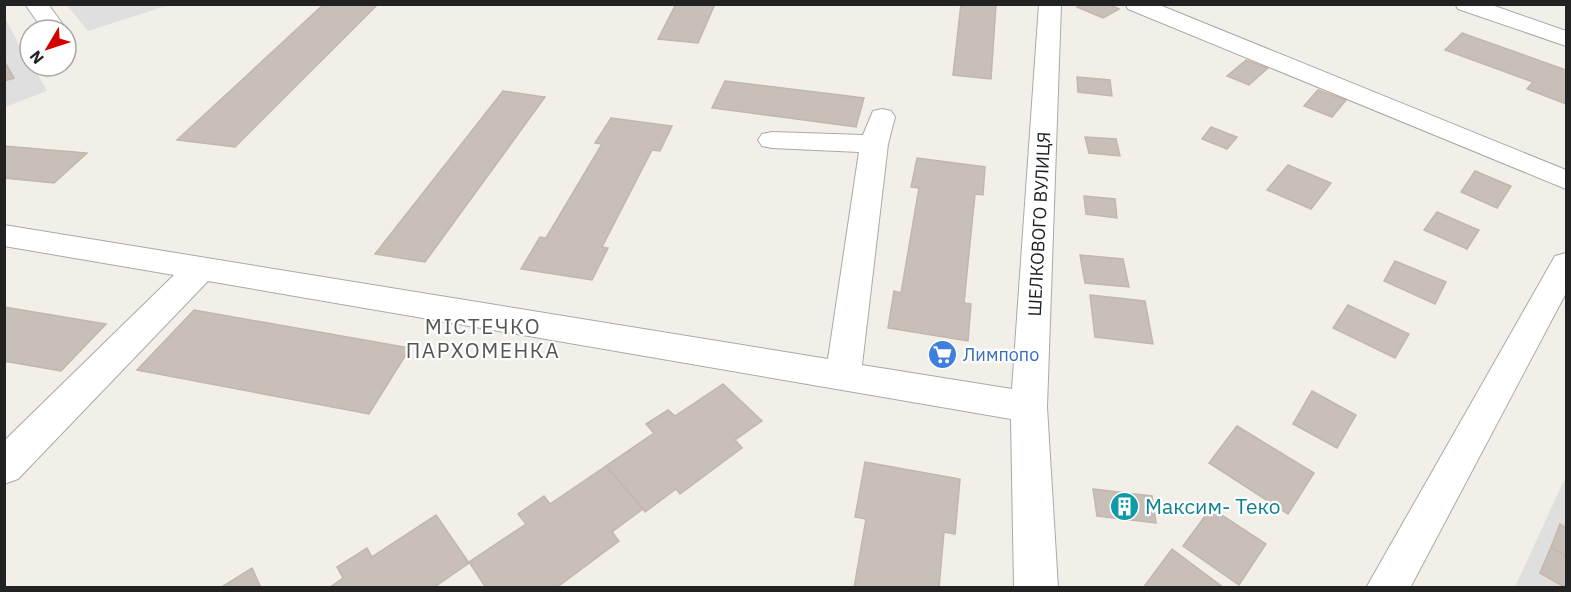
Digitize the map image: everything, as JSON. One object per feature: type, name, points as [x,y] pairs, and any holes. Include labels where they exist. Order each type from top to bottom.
[{"type":"street","points":[[36,4],[46,18]]},
{"type":"street","name":"ШЕЛКОВОГО ВУЛИЦЯ","points":[[1036,588],[1029,407],[1050,4]]},
{"type":"street","points":[[1136,4],[1566,180]]},
{"type":"street","points":[[1466,4],[1566,39]]},
{"type":"street","points":[[1514,4],[1566,22]]},
{"type":"street","points":[[772,140],[878,131],[843,375]]},
{"type":"street","points":[[4,235],[1029,407]]},
{"type":"street","points":[[1387,588],[1566,264]]},
{"type":"street","points":[[4,467],[201,268]]},
{"type":"shaded area","points":[[67,5],[169,5],[88,31]]},
{"type":"shaded area","points":[[4,16],[18,43],[18,78],[40,78],[47,91],[5,107]]},
{"type":"shaded area","points":[[1566,476],[1566,587],[1515,587]]},
{"type":"building","points":[[324,4],[378,4],[235,147],[177,140]]},
{"type":"building","points":[[676,4],[715,4],[698,43],[658,39]]},
{"type":"building","points":[[961,4],[996,4],[991,79],[953,75]]},
{"type":"building","points":[[1081,4],[1109,4],[1119,9],[1103,18],[1077,7]]},
{"type":"building","points":[[1462,33],[1566,70],[1566,104],[1527,89],[1533,82],[1445,50]]},
{"type":"building","points":[[1246,60],[1268,68],[1249,85],[1227,76]]},
{"type":"building","points":[[6,64],[14,78],[4,81],[4,65]]},
{"type":"building","points":[[1077,77],[1110,80],[1112,96],[1078,92]]},
{"type":"building","points":[[725,81],[864,98],[856,127],[712,108]]},
{"type":"building","points":[[1318,90],[1346,100],[1332,117],[1304,106]]},
{"type":"building","points":[[503,91],[545,97],[425,262],[375,254]]},
{"type":"building","points":[[611,118],[672,126],[660,151],[652,150],[602,247],[608,248],[592,280],[521,269],[540,237],[546,238],[602,144],[595,143]]},
{"type":"building","points":[[1211,127],[1237,137],[1227,149],[1202,139]]},
{"type":"building","points":[[1085,137],[1116,139],[1120,156],[1089,153]]},
{"type":"building","points":[[4,146],[87,153],[54,183],[4,178]]},
{"type":"building","points":[[917,158],[985,167],[983,195],[975,194],[964,303],[971,304],[968,341],[888,328],[894,291],[901,293],[919,188],[911,187]]},
{"type":"building","points":[[1288,165],[1331,183],[1311,209],[1267,190]]},
{"type":"building","points":[[1475,171],[1511,186],[1497,208],[1461,192]]},
{"type":"building","points":[[1084,196],[1115,199],[1117,218],[1086,214]]},
{"type":"building","points":[[1437,212],[1479,230],[1467,249],[1424,230]]},
{"type":"building","points":[[1080,255],[1123,259],[1129,287],[1085,283]]},
{"type":"building","points":[[1395,261],[1446,282],[1435,304],[1384,281]]},
{"type":"building","points":[[1090,295],[1145,301],[1153,344],[1095,337]]},
{"type":"building","points":[[1348,305],[1409,334],[1395,358],[1333,328]]},
{"type":"building","points":[[4,307],[106,324],[61,371],[4,361]]},
{"type":"building","points":[[194,310],[410,348],[369,414],[137,370]]},
{"type":"building","points":[[723,384],[762,421],[735,440],[742,448],[680,494],[676,489],[645,512],[606,466],[654,433],[646,424],[668,410],[675,416]]},
{"type":"building","points":[[1312,391],[1356,415],[1337,448],[1293,424]]},
{"type":"building","points":[[1237,426],[1314,473],[1288,514],[1209,463]]},
{"type":"building","points":[[865,462],[960,479],[955,534],[944,532],[939,588],[854,588],[866,519],[855,517]]},
{"type":"building","points":[[606,466],[643,509],[612,532],[619,541],[556,588],[486,588],[469,562],[526,524],[518,514],[544,496],[550,504]]},
{"type":"building","name":"Максим- Теко","points":[[1093,489],[1152,496],[1156,523],[1097,516]]},
{"type":"building","points":[[1211,508],[1266,544],[1239,585],[1183,546]]},
{"type":"building","points":[[436,515],[469,563],[433,588],[329,588],[343,578],[337,567],[367,548],[372,557]]},
{"type":"building","points":[[1560,524],[1566,528],[1566,556],[1551,547]]},
{"type":"building","points":[[1551,547],[1566,556],[1566,588],[1540,573]]},
{"type":"building","points":[[1172,549],[1224,588],[1143,588]]},
{"type":"building","points":[[252,568],[261,588],[220,588]]},
{"type":"place","name":"Лимпопо","points":[[942,354]]},
{"type":"place","name":"Максим- Теко","points":[[1124,506]]},
{"type":"district","name":"МІСТЕЧКО ПАРХОМЕНКА","points":[[483,338]]}]
